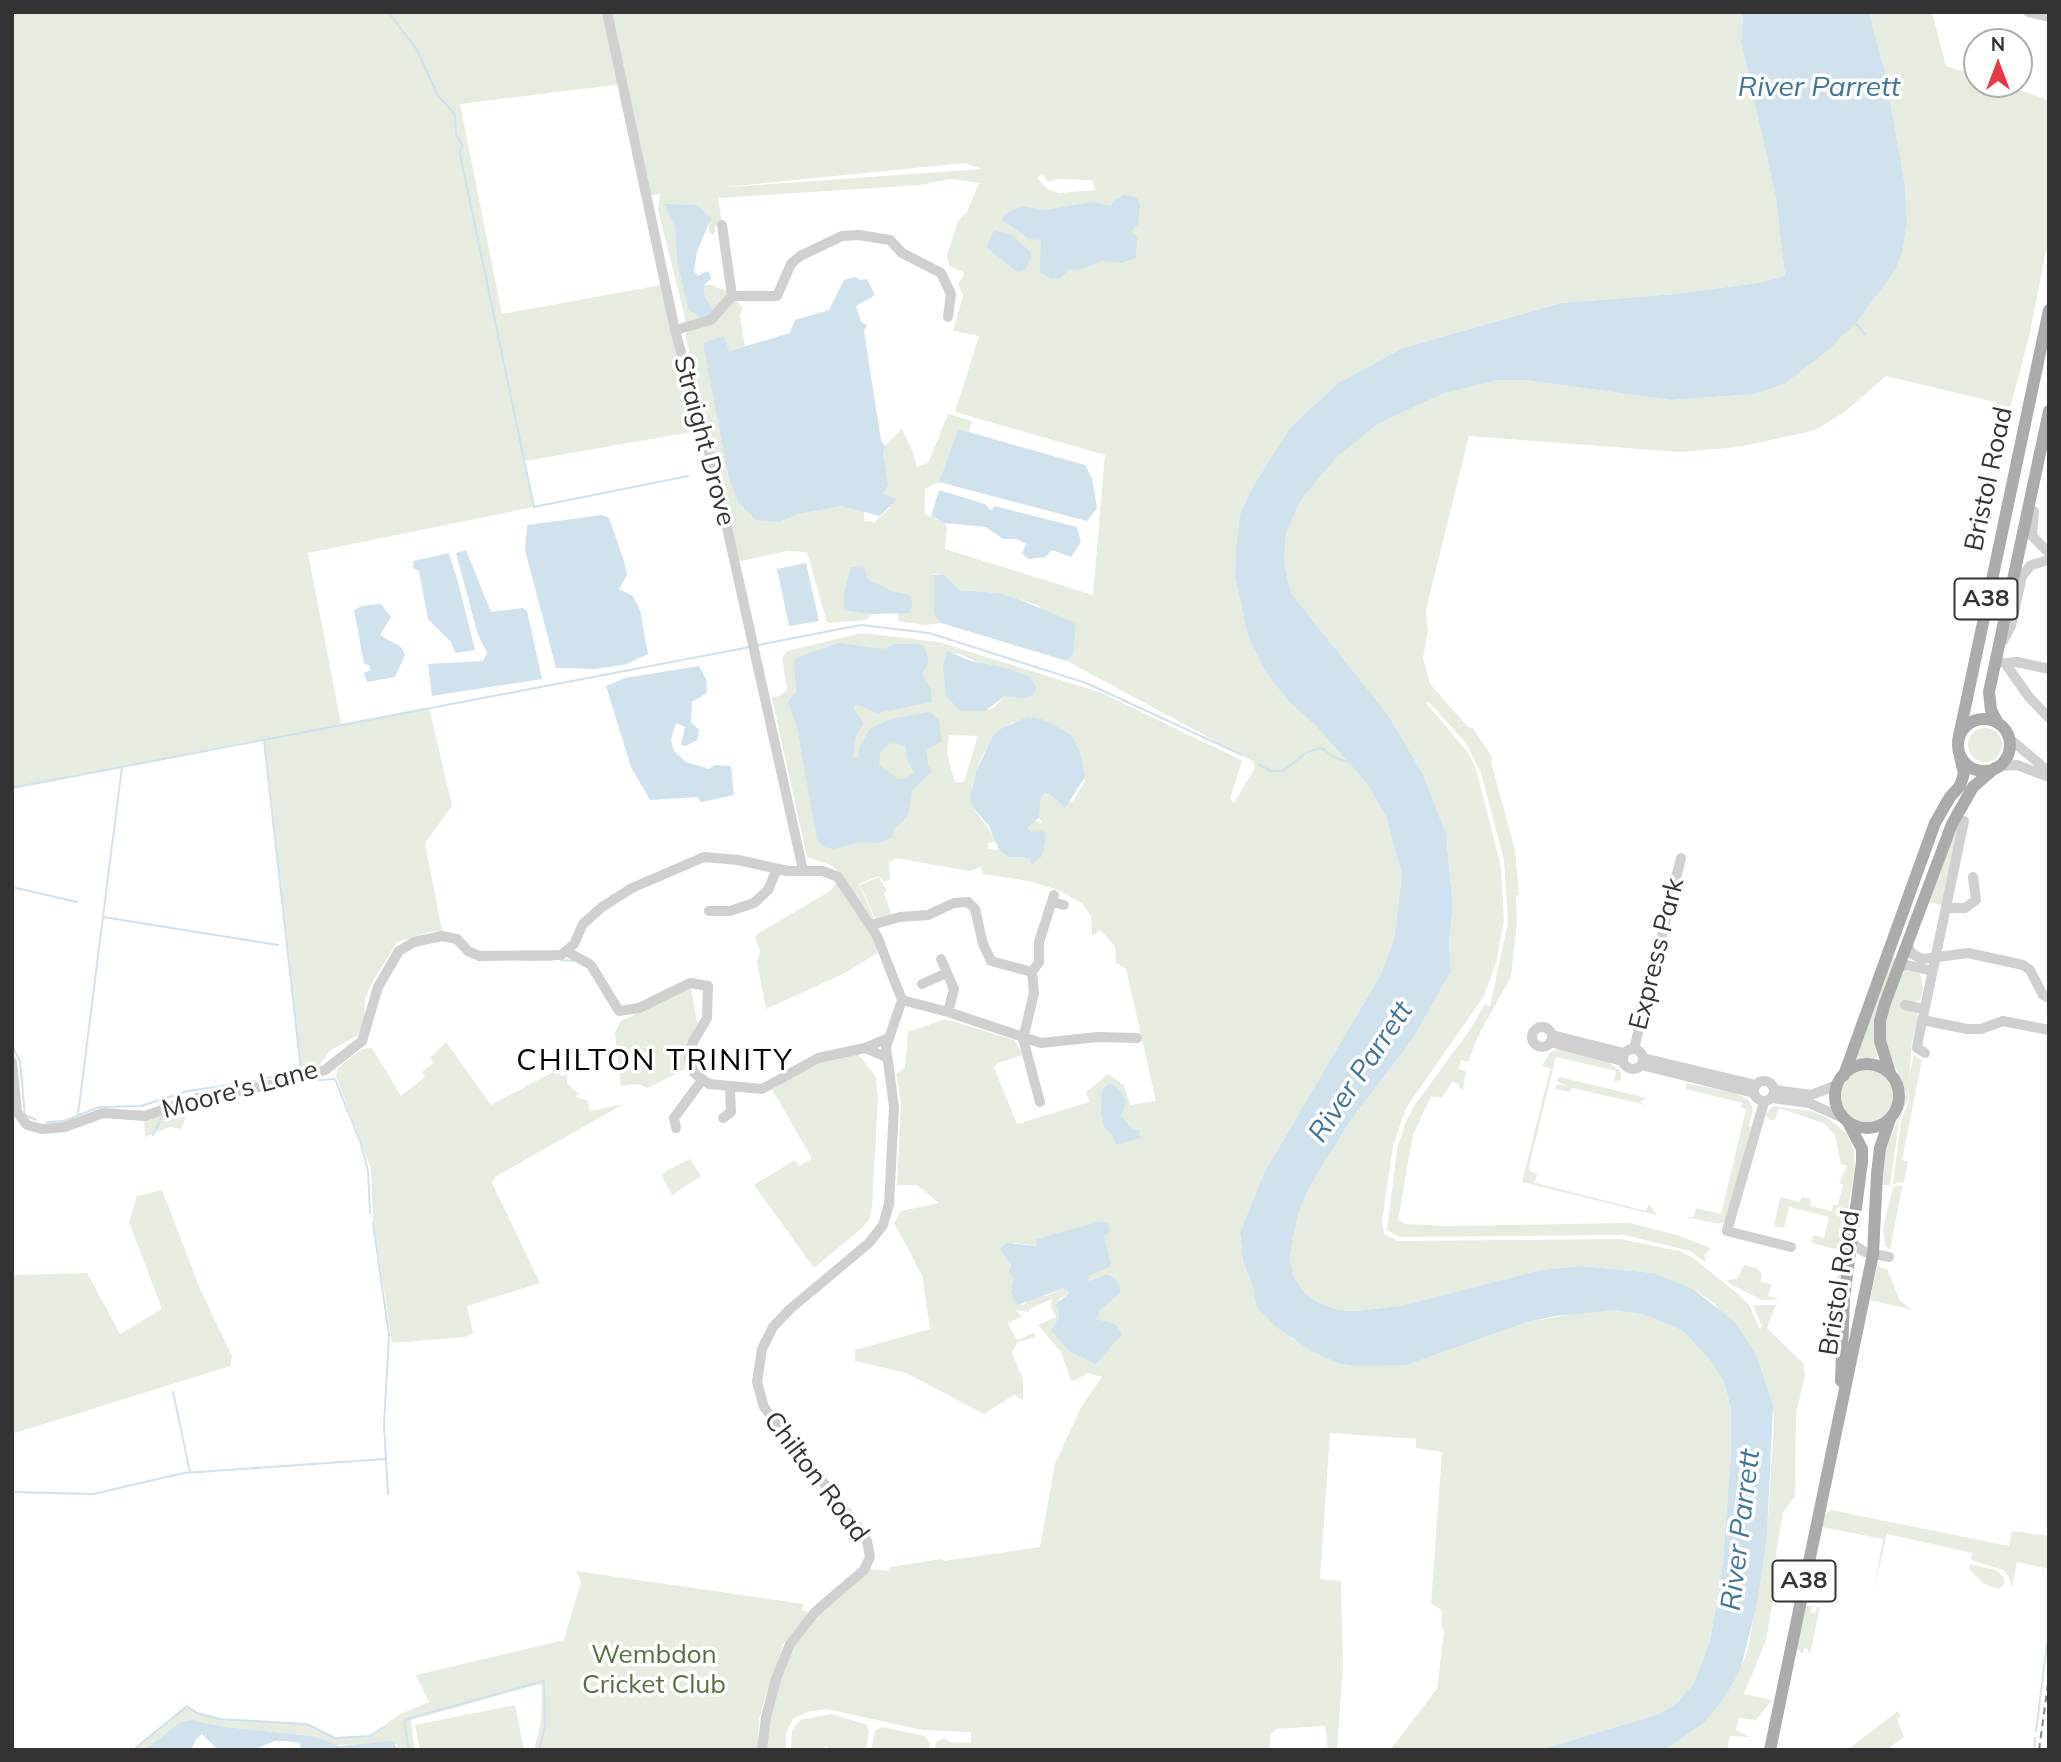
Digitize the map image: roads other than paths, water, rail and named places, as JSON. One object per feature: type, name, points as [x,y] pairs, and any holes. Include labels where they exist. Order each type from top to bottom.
[{"type":"main road","name":"Bristol Road","points":[[1958,741],[2049,310]]},
{"type":"main road","name":"Bristol Road","points":[[1998,723],[1989,699],[2001,662],[2001,646],[2049,411]]},
{"type":"main road","points":[[1990,719],[1998,723],[2009,738],[2008,754],[1997,767],[1979,779],[1960,808],[1898,968],[1880,1021],[1882,1048],[1890,1073],[1898,1085],[1899,1099],[1891,1119],[1870,1128],[1846,1120],[1836,1102],[1841,1080],[1935,823],[1960,786],[1964,773],[1958,741],[1961,732],[1973,721],[1990,719]]},
{"type":"main road","points":[[1960,757],[1974,769],[1997,767]]},
{"type":"main road","points":[[1841,1080],[1863,1065],[1877,1066],[1890,1073]]},
{"type":"main road","name":"Bristol Road","points":[[1770,1750],[1873,1254],[1880,1148],[1891,1119]]},
{"type":"main road","name":"Bristol Road","points":[[1839,1413],[1844,1298],[1862,1162],[1861,1149],[1846,1120]]},
{"type":"street","name":"Straight Drove","points":[[607,12],[675,330],[716,478],[803,870]]},
{"type":"street","points":[[2028,12],[2049,17]]},
{"type":"street","points":[[722,225],[732,296]]},
{"type":"street","points":[[675,330],[711,320],[732,296],[777,296],[791,264],[800,256],[842,236],[878,236],[890,240],[902,253],[941,273],[951,293],[948,317]]},
{"type":"street","name":"Bristol Road","points":[[2046,424],[2047,440],[2031,527],[2037,543],[2049,553]]},
{"type":"street","name":"Bristol Road","points":[[2001,646],[2011,626],[2022,576],[2031,565],[2049,560]]},
{"type":"street","points":[[2001,662],[2017,662],[2049,669]]},
{"type":"street","points":[[2001,662],[2049,718]]},
{"type":"street","points":[[2009,738],[2049,774]]},
{"type":"street","points":[[1997,767],[2017,765],[2049,774]]},
{"type":"street","points":[[1925,1054],[1917,1048],[1964,821]]},
{"type":"street","points":[[888,1038],[865,1048],[818,1058],[762,1089],[730,1088],[702,1080],[692,1069],[689,1058],[693,1042],[707,1018],[708,986],[690,983],[639,1008],[619,1011],[592,965],[568,952],[583,924],[603,906],[632,888],[691,861],[715,857],[777,869],[823,870],[838,877],[871,926],[902,1000],[948,1012],[1023,1039],[1051,1043],[1098,1037],[1136,1038]]},
{"type":"street","name":"Express Park","points":[[1681,858],[1627,1054],[1631,1070],[1642,1061],[1755,1089],[1767,1082],[1770,1097]]},
{"type":"street","points":[[709,911],[723,912],[742,908],[762,896],[772,884],[777,869]]},
{"type":"street","points":[[1946,908],[1965,908],[1976,900],[1973,877]]},
{"type":"street","points":[[721,899],[723,912]]},
{"type":"street","points":[[1040,1102],[1023,1039],[1034,993],[1032,972],[1039,962],[1039,942],[1053,899],[1064,905]]},
{"type":"street","points":[[871,926],[900,917],[928,915],[954,903],[968,902],[975,909],[983,944],[991,961],[1032,972]]},
{"type":"street","name":"Moore's Lane","points":[[12,1062],[17,1112],[27,1125],[42,1129],[65,1127],[103,1113],[145,1116],[193,1099],[281,1083],[325,1070],[362,1041],[372,1003],[385,973],[399,951],[414,942],[438,936],[452,937],[479,956],[512,954],[552,957],[568,952]]},
{"type":"street","points":[[1907,944],[1917,957],[1934,959],[1968,953],[2023,965],[2030,970],[2043,995],[2049,998]]},
{"type":"street","points":[[941,959],[954,989],[948,1012]]},
{"type":"street","points":[[1898,968],[1907,965],[1931,971]]},
{"type":"street","points":[[922,984],[947,973]]},
{"type":"street","name":"Chilton Road","points":[[762,1750],[765,1720],[776,1678],[790,1644],[815,1612],[864,1570],[870,1557],[867,1541],[859,1528],[764,1407],[759,1397],[758,1376],[766,1339],[780,1318],[869,1243],[883,1225],[889,1204],[894,1107],[886,1057],[888,1038],[902,1000]]},
{"type":"street","points":[[1905,1005],[1967,1029],[1980,1029],[2003,1021],[2049,1030]]},
{"type":"street","name":"Express Park","points":[[1551,1039],[1627,1054]]},
{"type":"street","points":[[865,1048],[886,1057]]},
{"type":"street","points":[[1627,1054],[1642,1061]]},
{"type":"street","points":[[677,1128],[674,1118],[702,1080]]},
{"type":"street","points":[[1770,1097],[1811,1095],[1841,1080]]},
{"type":"street","points":[[723,1118],[731,1112],[730,1088]]},
{"type":"street","points":[[1755,1089],[1770,1097],[1808,1103],[1846,1120]]},
{"type":"street","points":[[1770,1097],[1727,1231],[1790,1247]]},
{"type":"street","points":[[1851,1243],[1873,1254],[1889,1257]]},
{"type":"water","name":"River Parrett","points":[[1743,12],[1869,12],[1885,73],[1905,185],[1907,220],[1902,252],[1895,270],[1856,323],[1827,351],[1784,384],[1755,394],[1671,400],[1525,380],[1498,380],[1442,394],[1378,424],[1336,458],[1301,500],[1286,533],[1284,563],[1291,593],[1388,715],[1424,776],[1446,834],[1453,907],[1449,941],[1451,971],[1412,1040],[1350,1121],[1310,1186],[1299,1212],[1293,1237],[1290,1257],[1293,1276],[1304,1292],[1318,1302],[1337,1310],[1356,1311],[1400,1306],[1541,1270],[1581,1266],[1654,1273],[1693,1289],[1735,1322],[1757,1356],[1773,1405],[1767,1535],[1757,1604],[1740,1671],[1724,1697],[1705,1722],[1666,1750],[1540,1750],[1659,1714],[1678,1702],[1694,1683],[1710,1641],[1722,1571],[1731,1454],[1731,1409],[1724,1382],[1710,1360],[1683,1331],[1645,1315],[1614,1310],[1556,1316],[1527,1322],[1407,1365],[1354,1366],[1338,1363],[1313,1352],[1275,1326],[1256,1306],[1253,1286],[1243,1261],[1240,1232],[1264,1173],[1381,974],[1394,940],[1402,875],[1386,816],[1366,782],[1315,725],[1288,701],[1265,671],[1248,636],[1235,577],[1236,547],[1240,514],[1252,488],[1290,428],[1338,383],[1403,348],[1561,303],[1675,294],[1757,283],[1785,276],[1776,198],[1741,42]]},
{"type":"water","points":[[1124,195],[1136,197],[1140,204],[1138,224],[1131,231],[1137,238],[1136,258],[1121,263],[1101,261],[1078,270],[1069,269],[1060,278],[1051,279],[1040,272],[1041,240],[1029,239],[1002,220],[1005,214],[1022,206],[1045,210],[1094,202],[1111,206],[1114,200]]},
{"type":"water","points":[[664,204],[697,205],[711,218],[697,252],[694,271],[698,276],[707,271],[710,273],[711,279],[704,285],[705,297],[713,310],[709,317],[699,317],[689,310],[677,262],[675,227]]},
{"type":"water","points":[[994,230],[1012,235],[1030,252],[1031,258],[1025,270],[1018,272],[987,248]]},
{"type":"water","points":[[855,277],[860,280],[867,279],[875,295],[856,306],[861,322],[867,325],[864,331],[881,440],[885,446],[883,453],[888,485],[883,494],[897,499],[880,516],[842,506],[798,514],[780,522],[756,520],[738,502],[729,478],[703,343],[724,336],[729,351],[790,333],[795,320],[829,310],[844,280]]},
{"type":"water","points":[[958,429],[1085,465],[1092,478],[1097,508],[1087,521],[939,482]]},
{"type":"water","points":[[939,490],[985,504],[991,511],[995,506],[1077,527],[1081,542],[1071,557],[1052,550],[1045,557],[1028,559],[1022,553],[1026,544],[1017,539],[1003,539],[986,527],[944,523],[931,516]]},
{"type":"water","points":[[602,515],[609,518],[624,561],[627,575],[619,589],[633,596],[640,610],[648,654],[627,664],[596,669],[556,668],[525,550],[527,525]]},
{"type":"water","points":[[466,550],[491,612],[523,608],[527,611],[542,679],[432,696],[428,664],[483,661],[487,653],[478,635],[456,553]]},
{"type":"water","points":[[449,553],[475,650],[455,653],[451,642],[428,619],[419,571],[413,568],[414,561]]},
{"type":"water","points":[[806,563],[819,621],[789,626],[777,569]]},
{"type":"water","points":[[851,567],[865,568],[868,579],[892,591],[911,595],[912,607],[909,613],[871,614],[844,610],[844,594]]},
{"type":"water","points":[[943,574],[959,590],[998,593],[1076,623],[1073,655],[1067,661],[941,623],[934,614],[934,575]]},
{"type":"water","points":[[381,604],[391,617],[380,635],[401,647],[405,655],[395,677],[367,682],[364,673],[371,670],[369,665],[364,664],[354,610],[362,606]]},
{"type":"water","points":[[839,643],[884,649],[895,644],[924,646],[929,662],[922,674],[931,689],[932,702],[877,713],[857,704],[853,708],[863,723],[855,738],[853,758],[858,757],[859,748],[870,729],[890,719],[930,712],[939,720],[942,742],[926,749],[928,765],[932,771],[912,791],[908,816],[893,830],[893,837],[879,843],[860,842],[834,849],[824,847],[817,840],[797,727],[788,702],[796,692],[794,662],[798,657]],"holes":[[[890,743],[905,745],[908,762],[914,772],[905,779],[898,779],[879,765],[880,752]]]},
{"type":"water","points":[[947,651],[971,661],[1002,667],[1030,677],[1036,687],[1033,695],[1025,698],[1005,696],[985,711],[961,711],[946,696],[943,667]]},
{"type":"water","points":[[699,666],[706,679],[707,693],[692,702],[691,722],[699,730],[697,740],[686,746],[681,745],[685,727],[676,723],[671,740],[674,751],[686,762],[709,769],[715,765],[731,766],[734,795],[701,802],[697,797],[650,800],[631,767],[606,686],[625,678]]},
{"type":"water","points":[[1028,717],[1041,719],[1071,734],[1081,754],[1085,777],[1065,808],[1051,795],[1045,793],[1041,796],[1039,818],[1028,827],[1031,832],[1042,831],[1046,834],[1045,842],[1042,856],[1031,865],[1030,858],[1009,857],[999,850],[989,826],[972,806],[970,798],[976,772],[992,737],[1002,728]]},
{"type":"water","points":[[1109,1083],[1121,1091],[1126,1102],[1121,1116],[1131,1128],[1139,1130],[1141,1138],[1116,1145],[1112,1134],[1104,1127],[1101,1113],[1102,1090]]},
{"type":"water","points":[[1099,1222],[1108,1223],[1110,1231],[1104,1236],[1111,1266],[1088,1276],[1089,1281],[1107,1274],[1115,1277],[1120,1294],[1100,1310],[1096,1319],[1115,1324],[1122,1334],[1096,1364],[1069,1351],[1051,1330],[1059,1317],[1059,1310],[1055,1305],[1069,1293],[1065,1288],[1017,1305],[1011,1293],[1014,1278],[1009,1273],[1011,1266],[1000,1249],[1007,1243],[1036,1246],[1037,1239]]},
{"type":"water","points":[[192,1720],[226,1727],[312,1736],[339,1746],[393,1741],[398,1750],[302,1750],[299,1743],[275,1741],[253,1750],[218,1750],[202,1734],[196,1739],[191,1750],[145,1750],[179,1723]]},
{"type":"waterway","points":[[388,12],[417,50],[438,96],[455,114],[456,134],[462,145],[460,154],[534,507],[688,476]]},
{"type":"waterway","points":[[1854,322],[1865,334]]},
{"type":"waterway","points":[[758,645],[861,625],[929,633],[1086,683],[1242,755]]},
{"type":"waterway","points":[[12,788],[750,647]]},
{"type":"waterway","points":[[264,740],[301,1071],[267,1078]]},
{"type":"waterway","points":[[1260,765],[1271,771],[1283,771],[1307,752],[1322,748],[1333,757],[1348,762]]},
{"type":"waterway","points":[[78,1114],[122,767]]},
{"type":"waterway","points":[[12,887],[77,902]]},
{"type":"waterway","points":[[103,917],[278,945]]},
{"type":"waterway","points":[[523,960],[552,960]]},
{"type":"waterway","points":[[561,960],[576,961]]},
{"type":"waterway","points":[[12,1046],[20,1061],[25,1115],[36,1120]]},
{"type":"waterway","points":[[305,1081],[335,1079],[361,1144],[368,1171],[370,1213]]},
{"type":"waterway","points":[[47,1122],[64,1121],[99,1107],[141,1106],[188,1091],[255,1081]]},
{"type":"waterway","points":[[153,1135],[163,1115]]},
{"type":"waterway","points":[[373,1223],[389,1335],[384,1425],[388,1494]]},
{"type":"waterway","points":[[173,1392],[190,1472]]},
{"type":"waterway","points":[[12,1492],[93,1494],[184,1473],[385,1459]]},
{"type":"waterway","points":[[2036,1731],[2047,1644]]},
{"type":"waterway","points":[[409,1750],[404,1723],[407,1719],[544,1681],[545,1726],[539,1750]]},
{"type":"waterway","points":[[133,1750],[187,1706],[197,1713],[220,1719],[307,1724],[335,1738],[370,1736],[382,1728]]},
{"type":"waterway","points":[[2034,1750],[2035,1738]]},
{"type":"railway","points":[[2039,1750],[2049,1676]]},
{"type":"district","name":"CHILTON TRINITY","points":[[655,1061]]},
{"type":"park label","name":"Wembdon Cricket Club","points":[[654,1670]]}]
